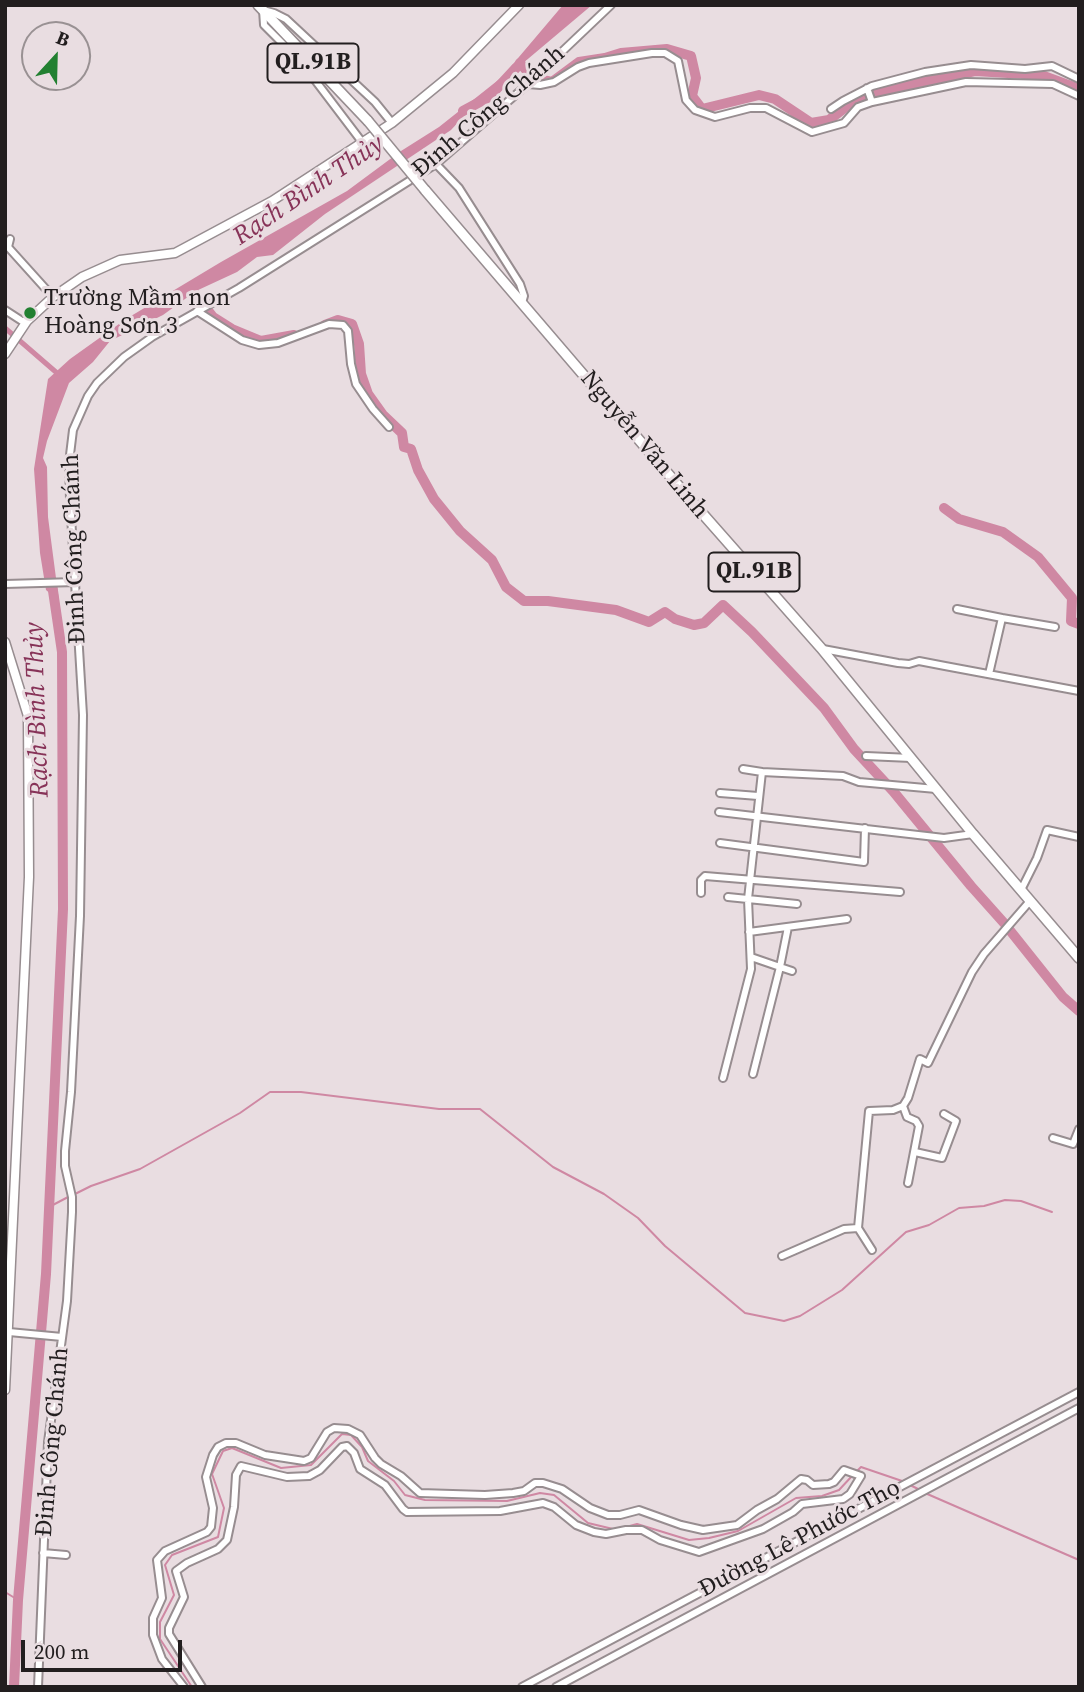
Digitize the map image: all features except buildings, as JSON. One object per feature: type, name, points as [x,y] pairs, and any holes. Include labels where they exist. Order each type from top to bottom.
[{"type":"highway","name":"Nguyễn Văn Linh","points":[[261,8],[368,121],[694,505],[821,648],[973,834],[1079,958]]},
{"type":"main road","points":[[7,347],[25,323],[82,277],[120,260],[175,253],[272,201],[392,123],[453,73],[519,5]]},
{"type":"main road","points":[[5,642],[28,716],[29,837],[26,969],[8,1267],[9,1332],[5,1386]]},
{"type":"street","name":"Đinh Công Chánh","points":[[38,1687],[48,1442],[70,1254],[72,1195],[65,1166],[65,1151],[71,1092],[80,916],[83,715],[69,463],[73,430],[88,396],[97,383],[124,357],[152,337],[214,302],[436,164],[611,5]]},
{"type":"street","points":[[261,8],[286,19],[375,102],[392,123]]},
{"type":"street","points":[[261,8],[264,25],[302,63],[362,142]]},
{"type":"street","points":[[532,79],[544,85],[589,63],[659,52],[678,61],[688,105],[708,116],[766,108],[812,132],[844,123],[858,107],[871,101],[966,82],[1054,83],[1079,96]]},
{"type":"street","points":[[831,109],[867,89],[925,72],[971,65],[1025,69],[1052,66],[1079,79]]},
{"type":"street","points":[[867,89],[871,101]]},
{"type":"street","points":[[436,164],[459,188],[520,284],[524,296],[522,303]]},
{"type":"street","points":[[10,239],[9,247],[54,297]]},
{"type":"street","points":[[5,310],[25,323]]},
{"type":"street","points":[[198,311],[242,340],[259,345],[278,343],[329,324],[343,325],[348,331],[356,384],[389,427]]},
{"type":"street","points":[[5,584],[76,582]]},
{"type":"street","points":[[957,610],[1055,627]]},
{"type":"street","points":[[989,674],[1002,618]]},
{"type":"street","points":[[821,648],[898,663],[919,661],[1079,691]]},
{"type":"street","points":[[866,756],[911,758]]},
{"type":"street","points":[[743,769],[843,776],[859,782],[937,789]]},
{"type":"street","points":[[723,1078],[750,974],[748,899],[762,772]]},
{"type":"street","points":[[720,793],[758,796]]},
{"type":"street","points":[[719,812],[944,838],[973,834]]},
{"type":"street","points":[[720,844],[864,862],[865,828]]},
{"type":"street","points":[[1021,890],[1047,830],[1079,837]]},
{"type":"street","points":[[701,893],[703,876],[900,892]]},
{"type":"street","points":[[728,897],[797,904]]},
{"type":"street","points":[[908,1184],[919,1126],[907,1116],[903,1106],[920,1059],[928,1063],[972,972],[1030,901]]},
{"type":"street","points":[[748,932],[847,919]]},
{"type":"street","points":[[753,1074],[788,927]]},
{"type":"street","points":[[751,957],[792,971]]},
{"type":"street","points":[[872,1250],[858,1228],[867,1115],[869,1111],[893,1110],[903,1106]]},
{"type":"street","points":[[915,1152],[942,1158],[957,1121],[944,1114]]},
{"type":"street","points":[[1053,1138],[1073,1144],[1079,1129]]},
{"type":"street","points":[[782,1256],[844,1229],[858,1228]]},
{"type":"street","points":[[9,1332],[62,1338]]},
{"type":"street","name":"Đường Lê Phước Thọ","points":[[522,1687],[1079,1392]]},
{"type":"street","name":"Đường Lê Phước Thọ","points":[[556,1687],[1079,1408]]},
{"type":"street","points":[[184,1687],[159,1654],[153,1635],[153,1618],[162,1598],[158,1557],[180,1542],[206,1532],[211,1527],[213,1508],[206,1477],[213,1455],[218,1447],[226,1443],[236,1443],[264,1455],[304,1461],[311,1458],[327,1432],[334,1428],[348,1429],[360,1435],[381,1464],[401,1476],[420,1493],[513,1493],[535,1483],[543,1483],[562,1489],[590,1508],[608,1515],[639,1510],[703,1530],[737,1525],[777,1499],[801,1479],[813,1485],[824,1485],[834,1482],[844,1470],[861,1476],[843,1499],[802,1504],[763,1529],[699,1552],[660,1540],[642,1530],[606,1534],[594,1532],[576,1525],[554,1507],[543,1503],[500,1511],[407,1512],[385,1485],[360,1469],[354,1453],[347,1446],[342,1447],[320,1470],[309,1476],[287,1476],[241,1466],[236,1475],[234,1507],[227,1541],[218,1549],[176,1571],[184,1597],[169,1628],[169,1634],[202,1687]]},
{"type":"street","points":[[837,1521],[844,1534]]},
{"type":"street","points":[[43,1553],[66,1555]]},
{"type":"shaded area","name":"Rạch Bình Thủy","points":[[563,5],[592,5],[478,101],[451,130],[325,214],[273,255],[257,257],[237,272],[196,291],[163,315],[110,341],[93,362],[69,383],[43,458],[47,467],[48,517],[59,601],[46,590],[40,553],[34,469],[48,379],[70,359],[126,319],[347,191],[439,127],[502,77]]},
{"type":"waterway","points":[[520,63],[533,78],[552,82],[579,62],[621,53],[667,49],[691,56],[696,78],[692,96],[702,109],[759,95],[775,99],[811,123],[829,120],[851,103],[881,91],[975,71],[1041,75],[1079,89]]},
{"type":"waterway","name":"Rạch Bình Thủy","points":[[463,111],[489,97],[516,68]]},
{"type":"waterway","points":[[193,291],[213,317],[232,329],[261,341],[294,335]]},
{"type":"waterway","points":[[325,325],[338,320],[352,324],[359,344],[361,374],[368,394],[383,415],[402,433],[404,447],[411,449],[418,470],[434,499],[460,531],[492,560],[506,587],[524,601],[548,601],[616,610],[649,622],[665,612],[675,619],[694,625],[704,623],[723,605],[824,708],[854,749],[893,791],[1063,997],[1079,1011]]},
{"type":"waterway","points":[[5,328],[57,373]]},
{"type":"waterway","points":[[944,508],[959,519],[1003,532],[1038,557],[1072,598],[1071,621],[1079,624]]},
{"type":"waterway","name":"Rạch Bình Thủy","points":[[14,1687],[18,1600],[46,1274],[63,909],[62,652],[52,584]]},
{"type":"waterway","points":[[75,1194],[140,1169],[240,1113],[270,1092],[301,1092],[439,1109],[480,1109],[553,1167],[604,1194],[638,1218],[665,1246],[745,1313],[784,1321],[800,1316],[842,1290],[906,1232],[929,1225],[959,1208],[984,1206],[1005,1200],[1021,1201],[1052,1212]]},
{"type":"waterway","points":[[49,1207],[70,1196]]},
{"type":"waterway","points":[[192,1687],[160,1639],[160,1622],[174,1595],[165,1565],[172,1555],[218,1537],[224,1508],[212,1474],[223,1451],[232,1448],[281,1468],[311,1465],[342,1434],[351,1435],[362,1447],[368,1461],[394,1481],[405,1495],[425,1500],[507,1501],[540,1493],[554,1495],[588,1523],[613,1529]]},
{"type":"waterway","points":[[856,1472],[861,1467],[905,1482]]},
{"type":"waterway","points":[[626,1527],[637,1524],[689,1540],[709,1538],[738,1531],[796,1498],[822,1496],[839,1490],[852,1476]]},
{"type":"waterway","points":[[910,1485],[920,1490]]},
{"type":"waterway","points":[[925,1493],[1079,1560]]},
{"type":"waterway","points":[[5,1592],[18,1600]]},
{"type":"place","name":"Trường Mầm non Hoàng Sơn 3","points":[[30,313]]}]
